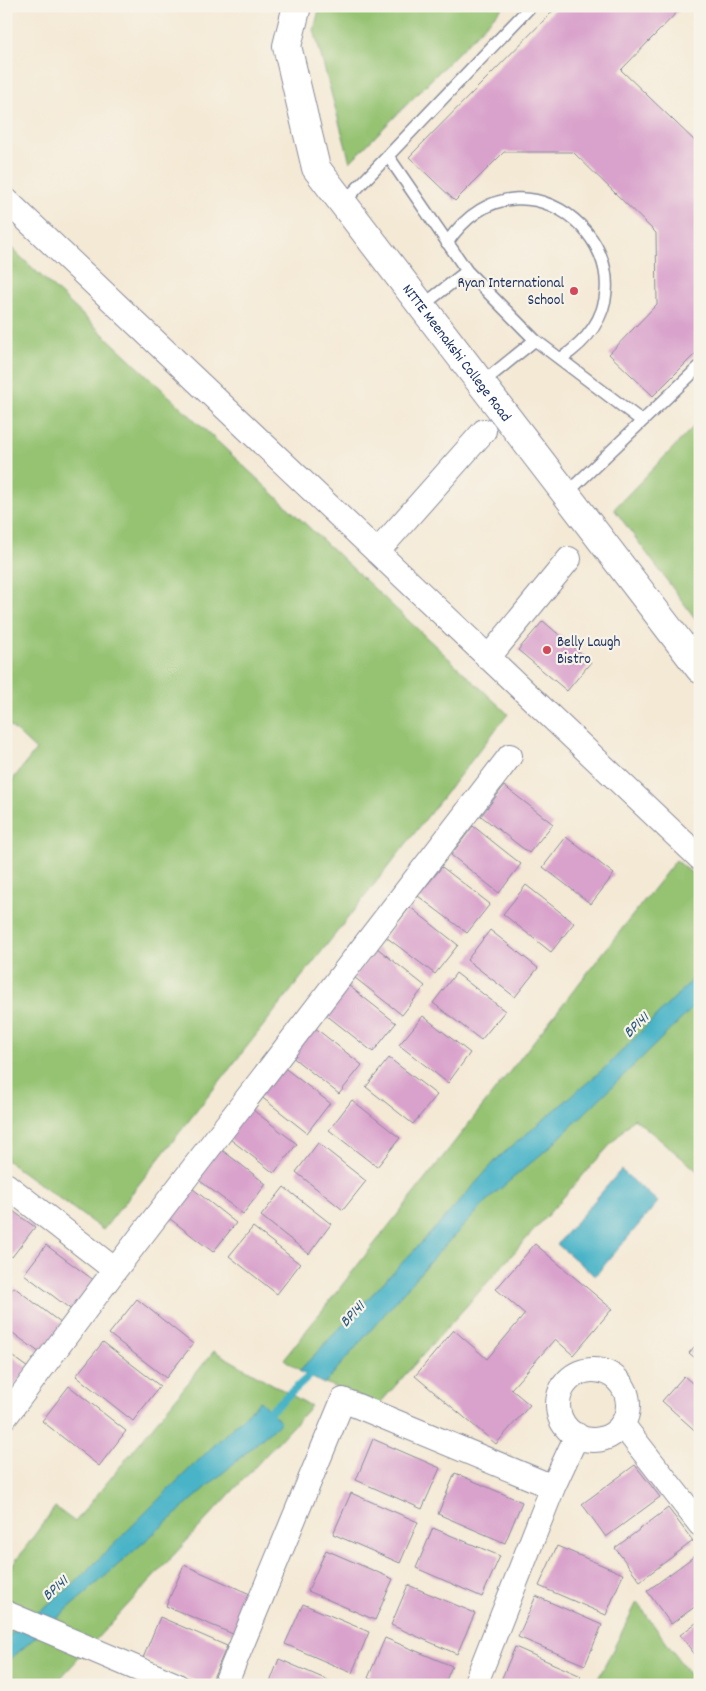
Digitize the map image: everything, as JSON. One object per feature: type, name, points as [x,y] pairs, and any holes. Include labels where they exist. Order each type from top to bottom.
[{"type":"street","name":"NITTE Meenakshi College Road","points":[[297,6],[287,46],[316,168],[700,668]]},
{"type":"street","points":[[6,200],[700,858]]},
{"type":"street","points":[[377,552],[484,431]]},
{"type":"street","points":[[488,658],[569,559]]},
{"type":"street","points":[[6,1416],[510,756]]},
{"type":"street","points":[[6,1185],[116,1270]]},
{"type":"street","points":[[586,1371],[608,1374],[617,1380],[624,1389],[627,1399],[628,1410],[622,1424],[610,1435],[600,1439],[590,1440],[576,1435],[564,1424],[560,1415],[558,1404],[560,1392],[566,1382],[575,1375],[586,1371]]},
{"type":"street","points":[[225,1685],[343,1400],[553,1488]]},
{"type":"street","points":[[622,1424],[700,1524]]},
{"type":"street","points":[[475,1685],[576,1435]]},
{"type":"street","points":[[8,1613],[176,1685]]},
{"type":"lane","points":[[343,203],[531,6]]},
{"type":"lane","points":[[388,156],[467,272],[535,340],[642,421]]},
{"type":"lane","points":[[447,243],[457,228],[470,216],[502,202],[519,200],[537,201],[554,206],[569,214],[582,225],[593,239],[601,255],[606,289],[603,306],[596,322],[586,337],[560,359]]},
{"type":"lane","points":[[422,306],[467,272]]},
{"type":"lane","points":[[482,382],[535,340]]},
{"type":"lane","points":[[566,494],[700,366]]},
{"type":"green space","points":[[320,6],[504,6],[350,162],[314,30]]},
{"type":"green space","points":[[6,243],[508,714],[103,1230],[6,1160],[6,788],[36,750],[6,722]]},
{"type":"green space","points":[[700,420],[700,625],[614,509]]},
{"type":"green space","points":[[676,860],[700,880],[700,1173],[634,1118],[380,1403],[318,1380],[284,1359]]},
{"type":"green space","points":[[214,1351],[311,1406],[54,1685],[6,1685],[6,1574],[55,1507],[75,1522]]},
{"type":"green space","points":[[637,1602],[697,1685],[595,1685]]},
{"type":"water","points":[[700,972],[700,1001],[552,1145],[493,1195],[434,1257],[324,1384],[299,1371],[441,1222],[498,1158],[607,1066]]},
{"type":"water","points":[[621,1170],[658,1202],[595,1276],[557,1244]]},
{"type":"water","points":[[260,1401],[281,1422],[6,1663],[6,1638],[76,1582]]},
{"type":"building","points":[[558,6],[683,6],[621,70],[700,146],[700,349],[653,396],[609,354],[657,304],[656,233],[573,152],[504,152],[455,201],[409,157]]},
{"type":"building","points":[[543,621],[591,662],[567,691],[518,650]]},
{"type":"building","points":[[504,786],[553,824],[529,853],[481,816]]},
{"type":"building","points":[[473,826],[521,864],[499,893],[451,855]]},
{"type":"building","points":[[566,837],[614,874],[591,904],[543,867]]},
{"type":"building","points":[[442,867],[490,904],[467,933],[418,896]]},
{"type":"building","points":[[526,885],[574,923],[551,952],[503,914]]},
{"type":"building","points":[[410,907],[458,945],[435,974],[386,937]]},
{"type":"building","points":[[490,930],[538,968],[515,997],[467,960]]},
{"type":"building","points":[[377,948],[425,986],[402,1015],[354,977]]},
{"type":"building","points":[[456,973],[505,1011],[481,1040],[433,1003]]},
{"type":"building","points":[[348,985],[396,1023],[373,1052],[325,1014]]},
{"type":"building","points":[[423,1016],[470,1053],[448,1083],[399,1045]]},
{"type":"building","points":[[314,1027],[362,1065],[339,1094],[291,1056]]},
{"type":"building","points":[[389,1058],[437,1095],[413,1124],[366,1087]]},
{"type":"building","points":[[282,1066],[330,1103],[307,1133],[259,1095]]},
{"type":"building","points":[[352,1100],[400,1138],[377,1167],[329,1130]]},
{"type":"building","points":[[249,1107],[297,1144],[274,1173],[226,1136]]},
{"type":"building","points":[[318,1143],[366,1181],[343,1210],[296,1172]]},
{"type":"building","points":[[218,1147],[266,1184],[243,1214],[195,1177]]},
{"type":"building","points":[[188,1185],[236,1223],[213,1252],[165,1215]]},
{"type":"building","points":[[284,1187],[331,1224],[309,1254],[261,1216]]},
{"type":"building","points":[[6,1206],[35,1227],[12,1257],[6,1252]]},
{"type":"building","points":[[253,1227],[300,1264],[277,1294],[229,1256]]},
{"type":"building","points":[[535,1244],[612,1309],[573,1355],[555,1339],[511,1389],[530,1405],[496,1444],[415,1376],[454,1330],[487,1359],[525,1314],[496,1289]]},
{"type":"building","points":[[46,1245],[95,1281],[73,1311],[24,1274]]},
{"type":"building","points":[[14,1287],[62,1324],[40,1353],[6,1328],[6,1297]]},
{"type":"building","points":[[137,1299],[193,1344],[166,1378],[109,1334]]},
{"type":"building","points":[[700,1340],[700,1362],[689,1353]]},
{"type":"building","points":[[103,1342],[160,1386],[133,1421],[76,1376]]},
{"type":"building","points":[[6,1352],[28,1368],[6,1397]]},
{"type":"building","points":[[684,1376],[700,1390],[700,1435],[662,1401]]},
{"type":"building","points":[[69,1386],[126,1431],[99,1466],[42,1421]]},
{"type":"building","points":[[373,1439],[440,1468],[422,1509],[356,1480]]},
{"type":"building","points":[[635,1465],[660,1497],[606,1537],[582,1504]]},
{"type":"building","points":[[455,1473],[522,1502],[505,1543],[438,1514]]},
{"type":"building","points":[[351,1493],[418,1522],[400,1563],[333,1534]]},
{"type":"building","points":[[668,1508],[693,1541],[640,1581],[615,1548]]},
{"type":"building","points":[[433,1528],[500,1556],[482,1597],[416,1568]]},
{"type":"building","points":[[557,1546],[623,1574],[606,1615],[539,1586]]},
{"type":"building","points":[[326,1550],[393,1579],[375,1620],[308,1591]]},
{"type":"building","points":[[700,1552],[700,1603],[671,1624],[647,1591]]},
{"type":"building","points":[[184,1565],[250,1594],[233,1634],[166,1606]]},
{"type":"building","points":[[408,1585],[475,1613],[457,1654],[391,1625]]},
{"type":"building","points":[[536,1596],[602,1625],[585,1665],[518,1637]]},
{"type":"building","points":[[303,1604],[369,1632],[352,1673],[285,1644]]},
{"type":"building","points":[[160,1617],[227,1646],[210,1685],[205,1685],[143,1658]]},
{"type":"building","points":[[700,1620],[700,1661],[680,1635]]},
{"type":"building","points":[[385,1638],[452,1666],[444,1685],[383,1685],[368,1678]]},
{"type":"building","points":[[515,1647],[581,1676],[577,1685],[499,1685]]},
{"type":"building","points":[[279,1659],[339,1685],[269,1685]]},
{"type":"waterway","name":"BP141","points":[[263,1418],[316,1370]]},
{"type":"place","name":"Ryan International School","points":[[574,291]]},
{"type":"place","name":"Belly Laugh Bistro","points":[[547,650]]}]
